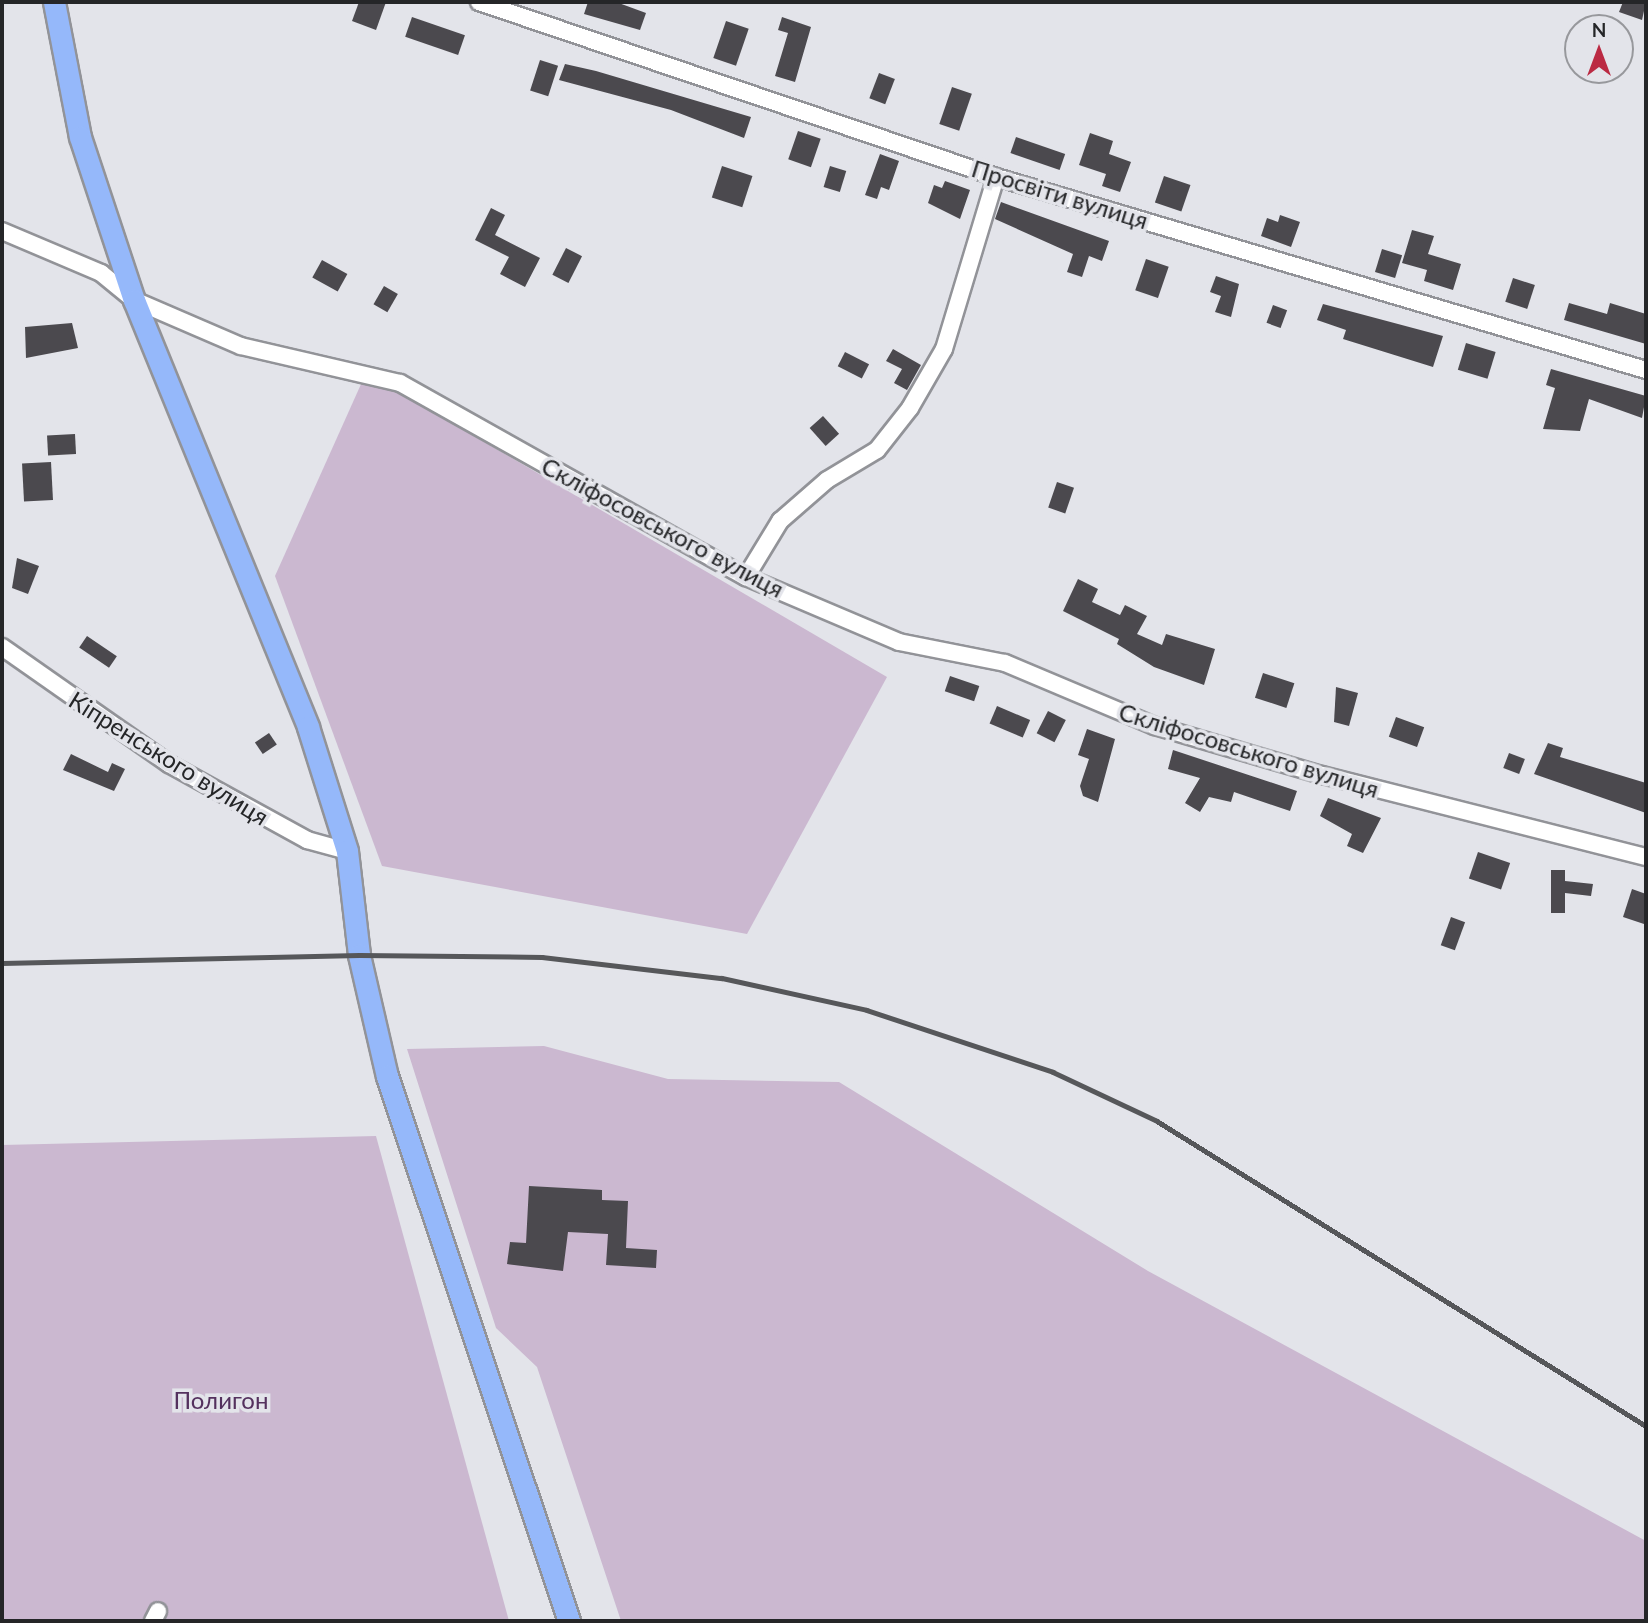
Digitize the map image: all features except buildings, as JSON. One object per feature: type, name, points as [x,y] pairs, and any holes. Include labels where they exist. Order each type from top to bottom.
[{"type":"main road","points":[[54,2],[80,137],[134,300],[307,727],[347,851],[359,954],[387,1076],[569,1621]]},
{"type":"street","name":"Просвіти вулиця","points":[[480,2],[996,177],[1646,370]]},
{"type":"street","points":[[746,577],[780,521],[827,480],[877,450],[910,408],[944,349],[996,177]]},
{"type":"street","name":"Скліфосовського вулиця","points":[[2,230],[101,273],[134,300],[240,346],[400,383],[746,577],[899,642],[1006,663],[1155,726],[1646,857]]},
{"type":"street","name":"Кіпренського вулиця","points":[[2,647],[169,764],[307,840],[347,851]]},
{"type":"green space","points":[[366,373],[887,677],[747,934],[382,866],[275,576]]},
{"type":"green space","points":[[544,1046],[668,1079],[839,1082],[1148,1271],[1646,1541],[1646,1621],[621,1621],[537,1367],[496,1328],[407,1049]]},
{"type":"green space","name":"Полигон","points":[[376,1136],[509,1621],[2,1621],[2,1145]]},
{"type":"railway","points":[[2,963],[359,955],[542,957],[722,978],[867,1010],[1053,1072],[1157,1121],[1646,1426]]}]
